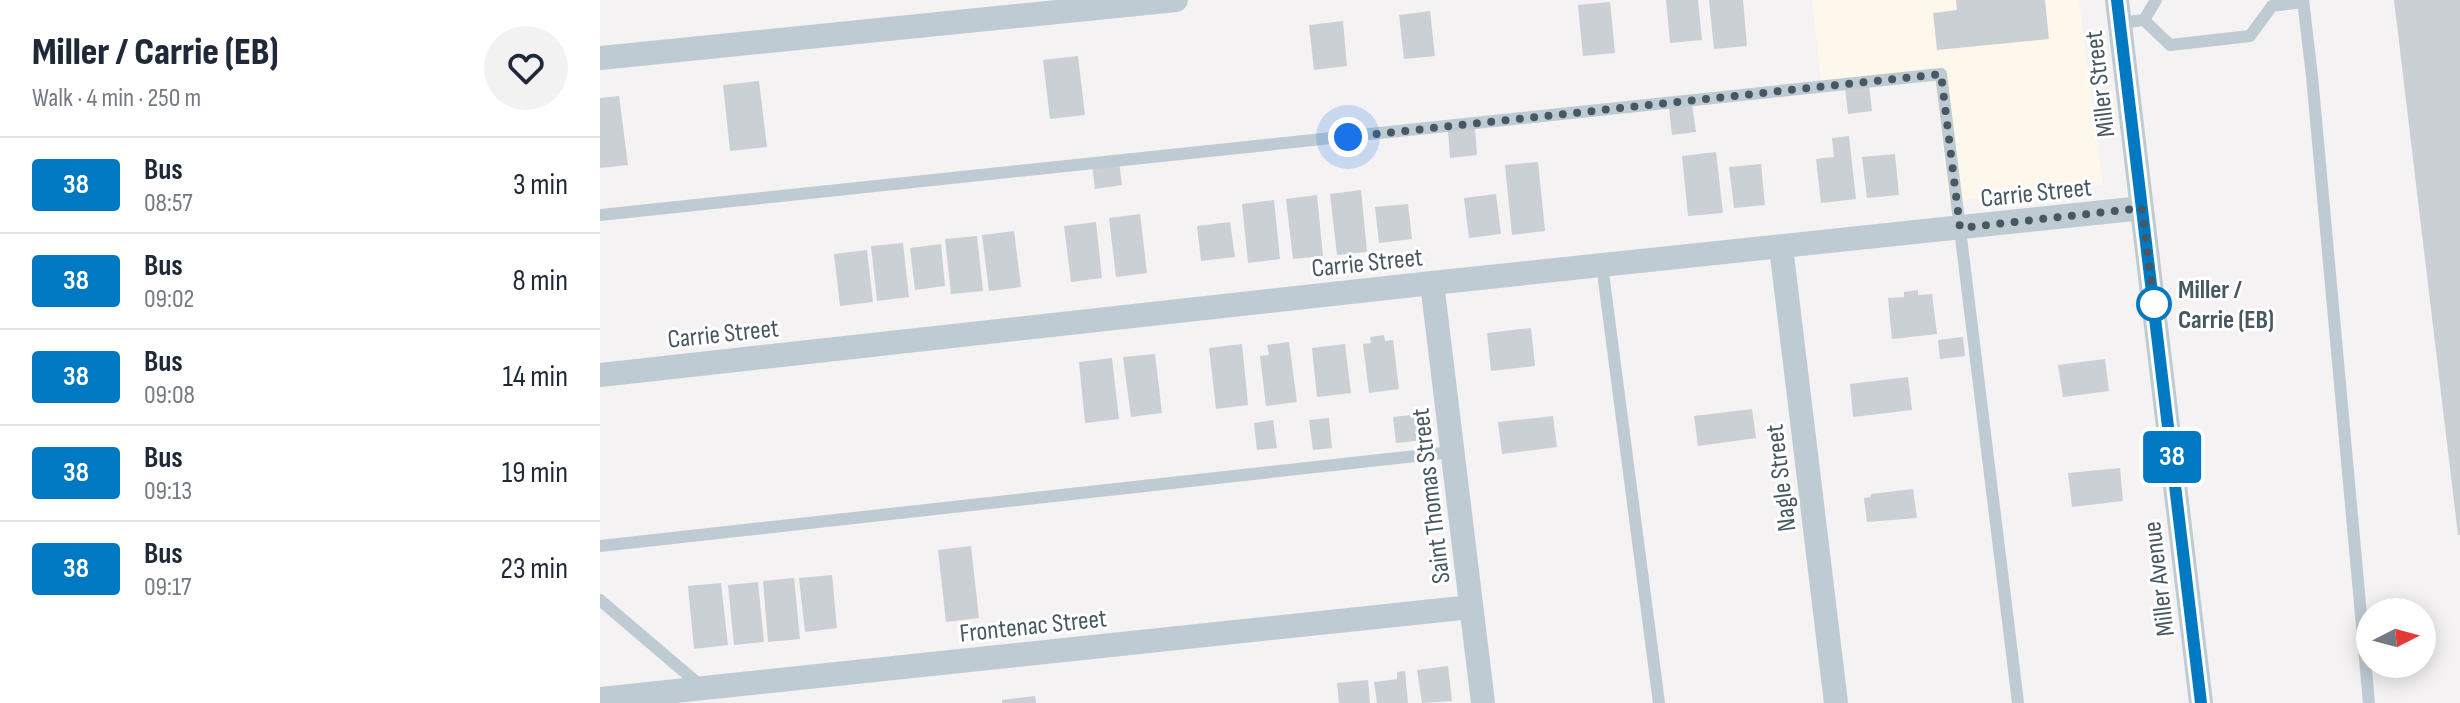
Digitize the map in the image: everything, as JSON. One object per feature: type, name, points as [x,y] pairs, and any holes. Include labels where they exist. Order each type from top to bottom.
[{"type":"street","points":[[600,58],[1176,0]]},
{"type":"street","name":"Miller Street","points":[[2127,15],[2142,208],[2154,305]]},
{"type":"street","name":"Carrie Street","points":[[600,375],[2142,208]]},
{"type":"street","name":"Nagle Street","points":[[1781,247],[1836,703]]},
{"type":"street","name":"Saint Thomas Street","points":[[1432,283],[1483,703]]},
{"type":"street","name":"Miller Avenue","points":[[2154,305],[2201,703]]},
{"type":"street","name":"Frontenac Street","points":[[600,699],[1471,607]]},
{"type":"lane","points":[[2156,0],[2127,15],[2170,45],[2250,36],[2269,3],[2303,1],[2369,703]]},
{"type":"lane","points":[[600,215],[1941,74],[2018,703]]},
{"type":"lane","points":[[1602,265],[1659,703]]},
{"type":"lane","points":[[600,546],[1452,452]]},
{"type":"lane","points":[[600,600],[704,688]]},
{"type":"shaded area","points":[[1812,0],[2079,0],[2103,185],[1948,202],[1935,70],[1821,81]]},
{"type":"building","points":[[1666,0],[1698,0],[1702,40],[1670,43]]},
{"type":"building","points":[[1709,0],[1743,0],[1747,46],[1714,49]]},
{"type":"building","points":[[1956,0],[2045,0],[2049,39],[1937,50],[1933,13],[1957,10]]},
{"type":"building","points":[[2394,0],[2460,0],[2460,535],[2458,535]]},
{"type":"building","points":[[1610,2],[1615,53],[1583,56],[1578,5]]},
{"type":"building","points":[[1430,11],[1435,56],[1404,59],[1399,15]]},
{"type":"building","points":[[1343,21],[1347,66],[1314,70],[1309,25]]},
{"type":"building","points":[[1078,56],[1085,115],[1050,119],[1043,60]]},
{"type":"building","points":[[759,81],[767,147],[730,151],[723,85]]},
{"type":"building","points":[[1869,85],[1872,111],[1848,114],[1845,87]]},
{"type":"building","points":[[619,96],[628,165],[600,168],[600,98]]},
{"type":"building","points":[[1692,105],[1696,132],[1672,135],[1669,108]]},
{"type":"building","points":[[1475,128],[1477,155],[1450,158],[1448,131]]},
{"type":"building","points":[[1849,136],[1856,199],[1821,203],[1816,159],[1834,157],[1832,138]]},
{"type":"building","points":[[1716,152],[1723,213],[1688,216],[1682,156]]},
{"type":"building","points":[[1895,154],[1899,195],[1867,198],[1862,157]]},
{"type":"building","points":[[1119,161],[1122,185],[1095,189],[1092,164]]},
{"type":"building","points":[[1538,162],[1545,231],[1512,235],[1505,165]]},
{"type":"building","points":[[1761,164],[1765,205],[1734,208],[1729,167]]},
{"type":"building","points":[[1361,190],[1367,252],[1337,255],[1330,194]]},
{"type":"building","points":[[1496,194],[1501,234],[1469,238],[1464,198]]},
{"type":"building","points":[[1317,195],[1323,256],[1293,259],[1286,199]]},
{"type":"building","points":[[1274,200],[1280,259],[1248,263],[1242,204]]},
{"type":"building","points":[[1408,204],[1412,239],[1379,243],[1375,207]]},
{"type":"building","points":[[1140,214],[1147,273],[1116,277],[1109,218]]},
{"type":"building","points":[[1096,222],[1102,278],[1071,282],[1064,226]]},
{"type":"building","points":[[1230,222],[1235,257],[1201,261],[1197,226]]},
{"type":"building","points":[[1014,231],[1021,287],[989,291],[982,235]]},
{"type":"building","points":[[977,236],[983,291],[951,294],[945,239]]},
{"type":"building","points":[[903,243],[909,297],[877,301],[871,246]]},
{"type":"building","points":[[941,244],[945,286],[915,290],[910,248]]},
{"type":"building","points":[[867,250],[873,302],[840,306],[834,254]]},
{"type":"building","points":[[1918,290],[1918,295],[1932,294],[1937,334],[1892,339],[1888,298],[1904,297],[1904,292]]},
{"type":"building","points":[[1531,328],[1535,366],[1491,371],[1487,333]]},
{"type":"building","points":[[1384,335],[1385,341],[1393,340],[1399,389],[1369,393],[1363,344],[1371,343],[1370,337]]},
{"type":"building","points":[[1963,337],[1965,356],[1940,359],[1938,340]]},
{"type":"building","points":[[1289,342],[1297,402],[1266,406],[1260,356],[1269,355],[1267,345]]},
{"type":"building","points":[[1242,344],[1248,405],[1216,409],[1209,348]]},
{"type":"building","points":[[1345,344],[1351,393],[1317,397],[1312,348]]},
{"type":"building","points":[[1155,354],[1162,413],[1131,417],[1123,357]]},
{"type":"building","points":[[1112,358],[1119,419],[1085,423],[1079,362]]},
{"type":"building","points":[[2105,359],[2109,391],[2063,397],[2058,365]]},
{"type":"building","points":[[1908,377],[1912,410],[1853,417],[1850,384]]},
{"type":"building","points":[[1752,409],[1756,438],[1698,446],[1694,416]]},
{"type":"building","points":[[1421,414],[1424,440],[1396,443],[1393,417]]},
{"type":"building","points":[[1553,416],[1557,447],[1502,454],[1498,422]]},
{"type":"building","points":[[1329,418],[1332,448],[1313,450],[1309,420]]},
{"type":"building","points":[[1273,420],[1277,448],[1257,450],[1254,423]]},
{"type":"building","points":[[2120,468],[2123,501],[2072,507],[2068,473]]},
{"type":"building","points":[[1913,489],[1917,518],[1867,522],[1864,498],[1871,497],[1871,494]]},
{"type":"building","points":[[971,546],[979,618],[946,622],[938,550]]},
{"type":"building","points":[[832,575],[837,628],[805,632],[799,578]]},
{"type":"building","points":[[794,578],[800,639],[768,642],[763,581]]},
{"type":"building","points":[[758,582],[764,642],[734,645],[728,585]]},
{"type":"building","points":[[721,583],[728,645],[694,649],[688,586]]},
{"type":"building","points":[[1448,666],[1452,701],[1422,703],[1417,670]]},
{"type":"building","points":[[1405,671],[1408,703],[1377,703],[1374,682],[1397,679],[1397,672]]},
{"type":"building","points":[[1368,680],[1370,703],[1339,703],[1337,683]]},
{"type":"building","points":[[1035,696],[1036,703],[1002,703],[1002,700]]},
{"type":"bus line","name":"38","points":[[2117,0],[2201,703]]},
{"type":"place","name":"Miller / Carrie (EB)","points":[[2154,304]]},
{"type":"route","points":[[1348,137],[1941,74],[1960,228],[2142,208],[2154,304]]}]
